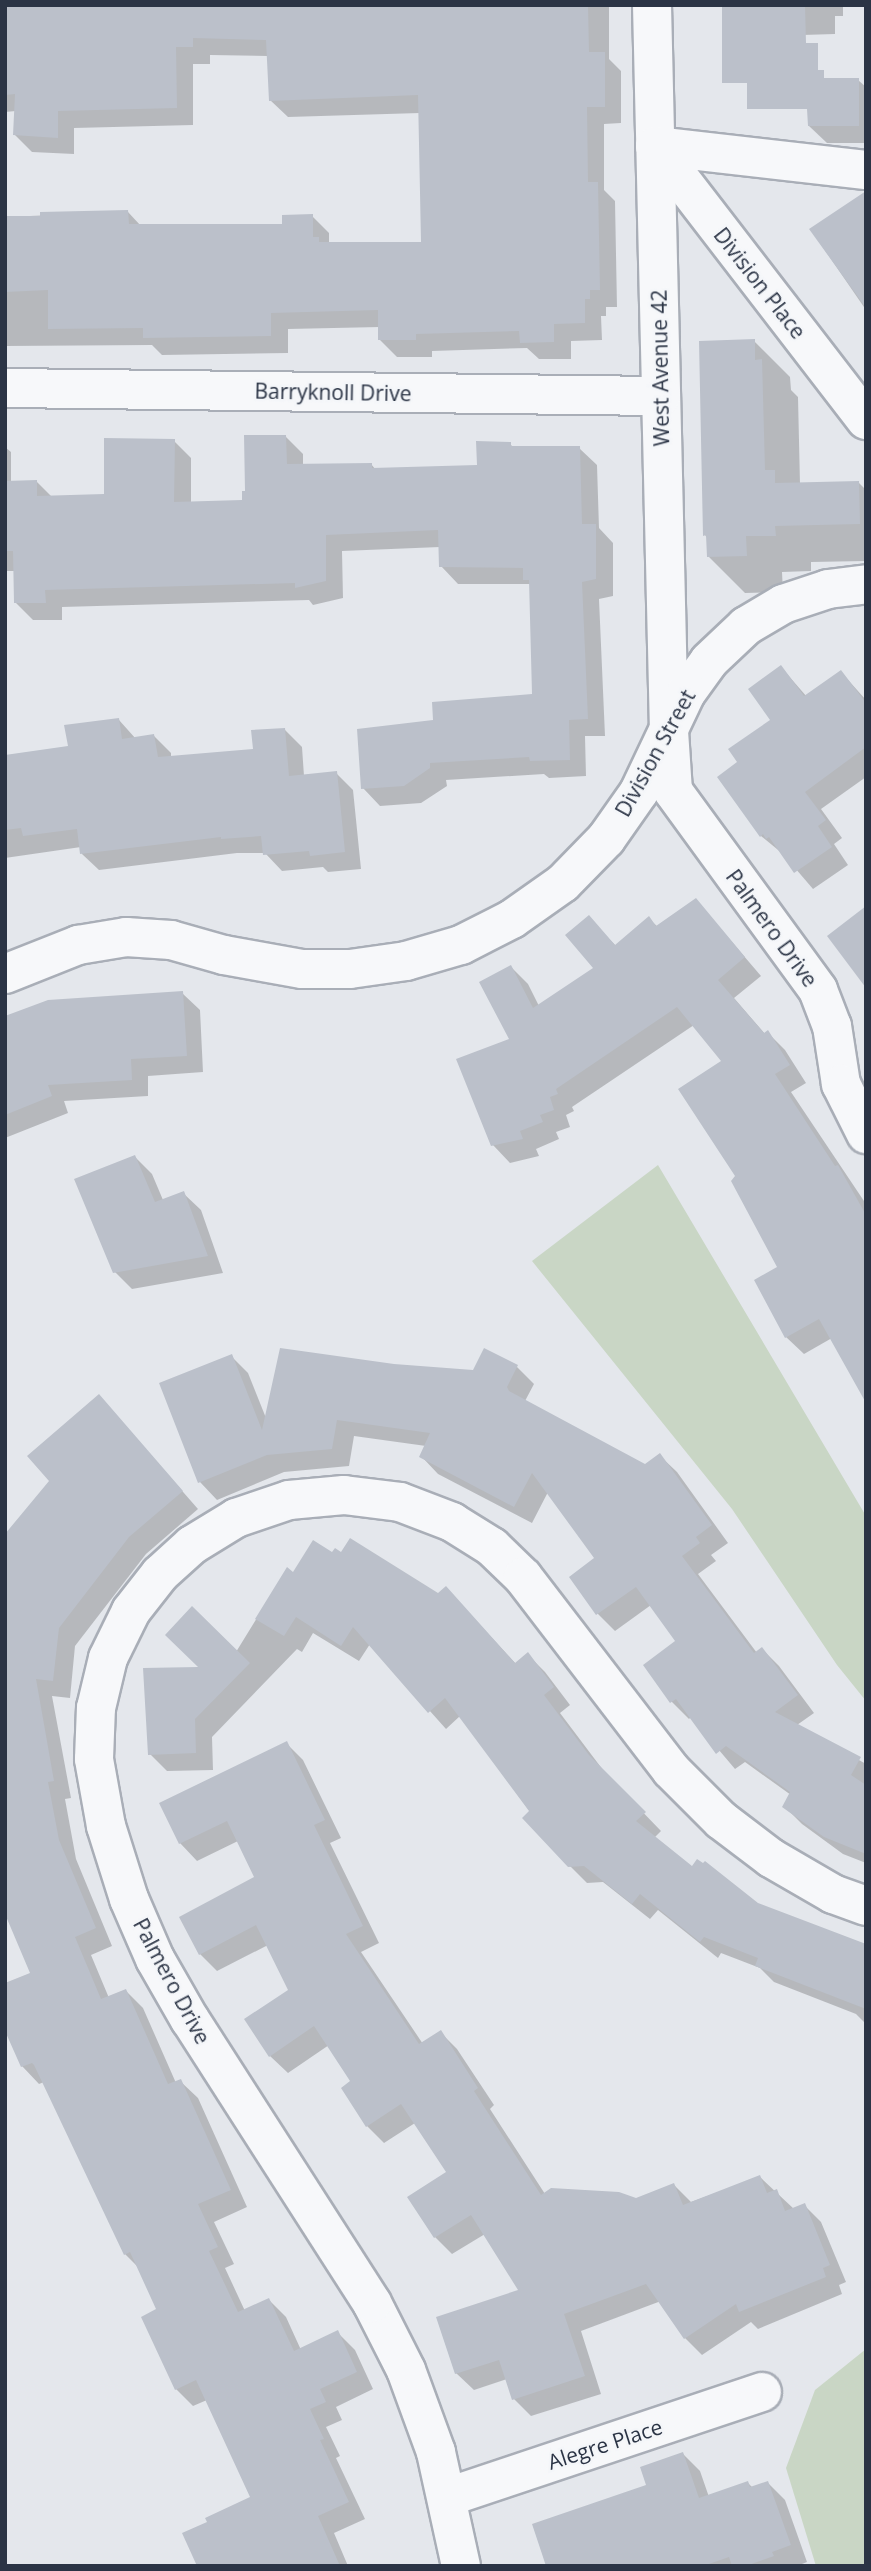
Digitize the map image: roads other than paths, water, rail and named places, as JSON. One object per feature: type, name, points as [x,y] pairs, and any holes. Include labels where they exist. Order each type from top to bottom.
[{"type":"street","name":"West Avenue 42","points":[[652,5],[668,731]]},
{"type":"street","points":[[655,146],[866,170]]},
{"type":"street","name":"Division Place","points":[[655,146],[866,420]]},
{"type":"street","name":"Barryknoll Drive","points":[[5,388],[661,396]]},
{"type":"street","name":"Division Street","points":[[5,974],[78,945],[126,937],[171,940],[225,955],[302,969],[350,969],[406,961],[461,945],[512,919],[564,883],[606,839],[639,792],[686,693],[709,661],[746,626],[783,604],[828,589],[866,584]]},
{"type":"street","name":"Palmero Drive","points":[[668,731],[673,791],[818,990],[832,1026],[841,1084],[866,1134]]},
{"type":"street","name":"Palmero Drive","points":[[461,2566],[436,2452],[406,2370],[372,2303],[190,2020],[155,1959],[129,1899],[106,1826],[94,1759],[96,1708],[108,1658],[131,1611],[160,1574],[192,1545],[236,1518],[289,1500],[344,1495],[400,1502],[452,1522],[492,1547],[523,1577],[671,1770],[721,1820],[771,1858],[833,1894],[866,1906]]},
{"type":"street","name":"Alegre Place","points":[[448,2497],[762,2392]]}]
